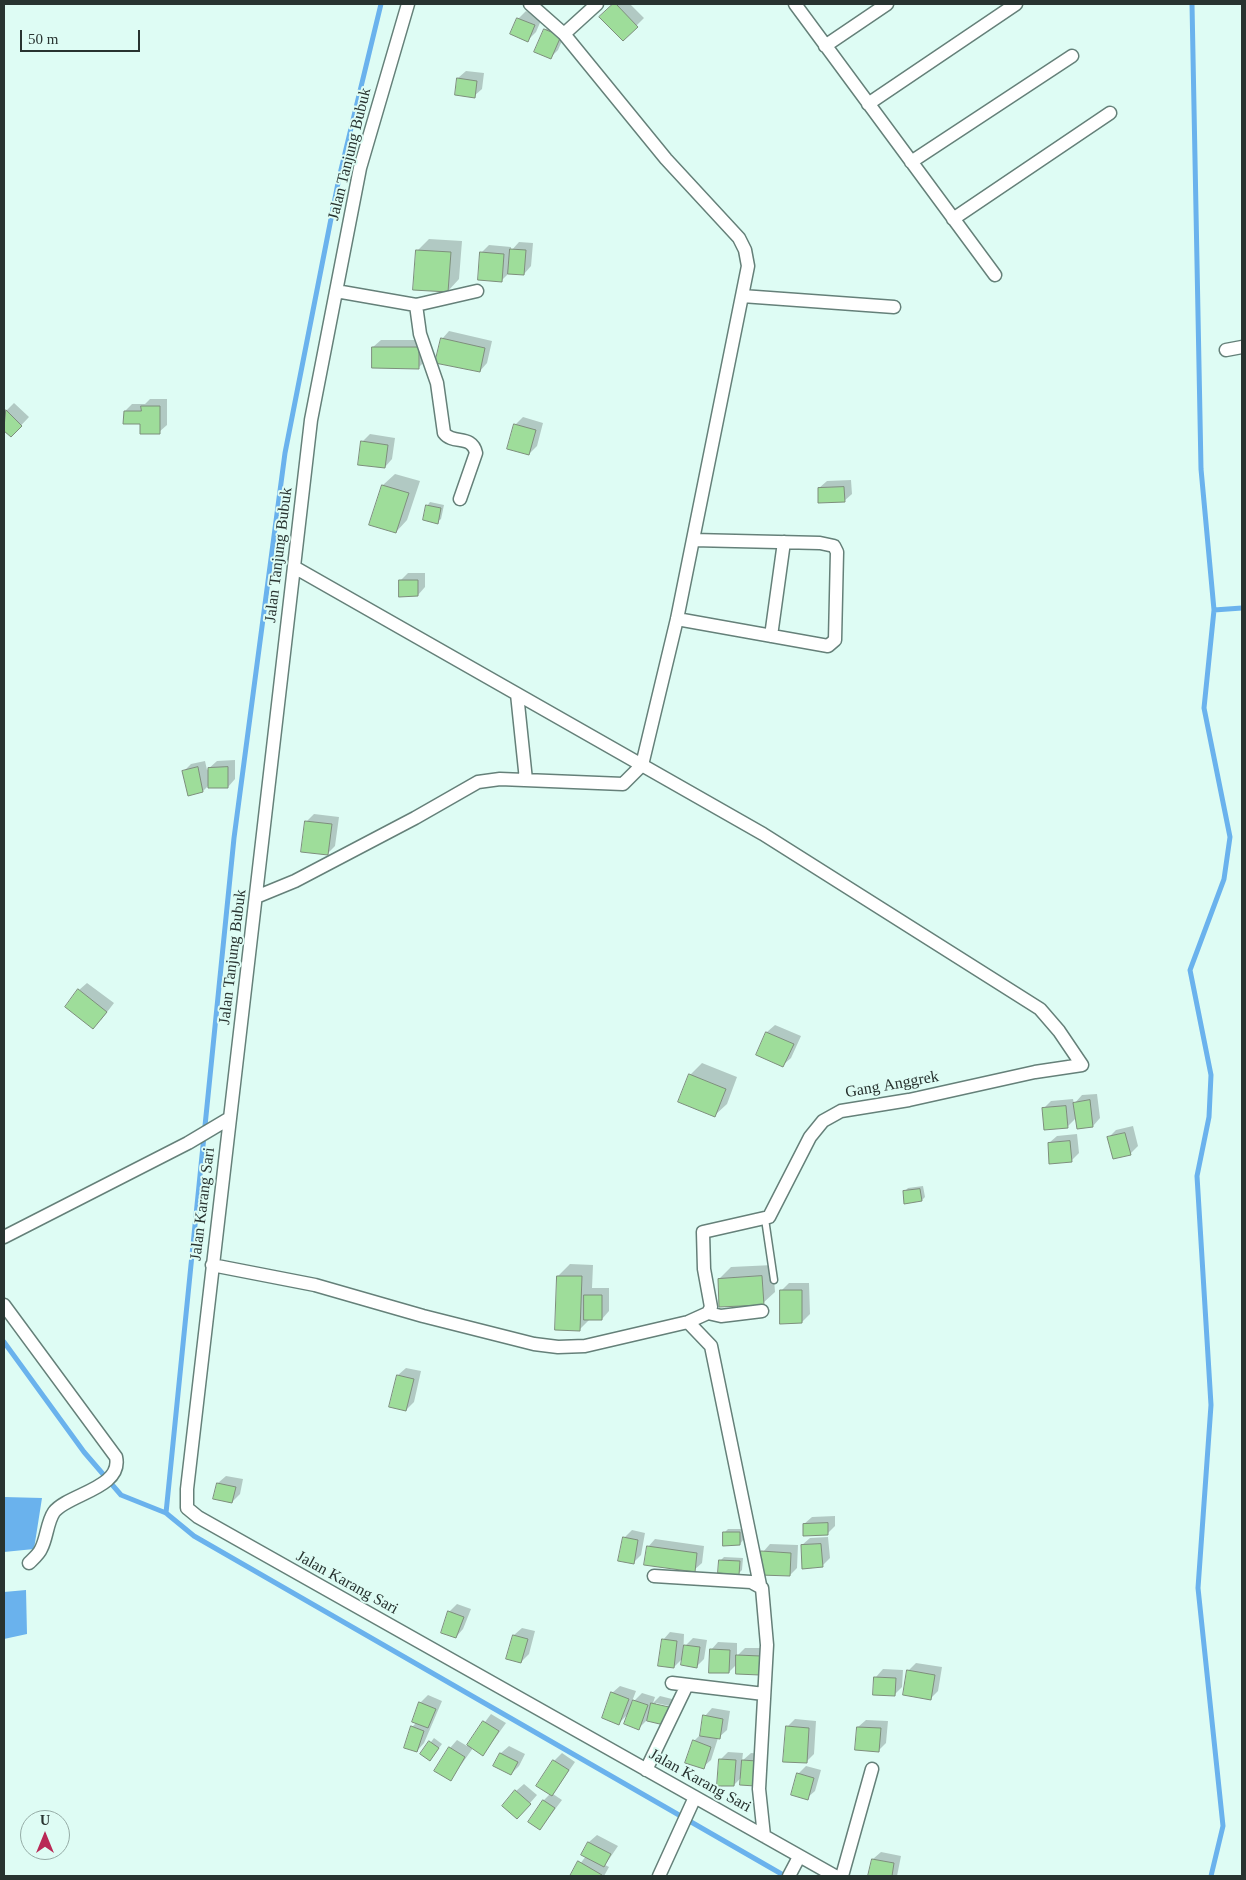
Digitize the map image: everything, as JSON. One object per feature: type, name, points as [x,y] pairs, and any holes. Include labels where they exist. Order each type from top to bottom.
[{"type":"street","name":"Jalan Tanjung Bubuk","points":[[230,1118],[311,420],[360,168],[408,4]]},
{"type":"street","points":[[256,897],[304,876],[478,782],[500,779],[623,784],[642,765],[677,619],[748,266],[745,250],[739,238],[666,159],[564,34],[530,4]]},
{"type":"street","points":[[564,34],[597,4]]},
{"type":"street","points":[[795,4],[995,275]]},
{"type":"street","points":[[825,46],[887,4]]},
{"type":"street","points":[[868,104],[1016,4]]},
{"type":"street","points":[[911,162],[1072,56]]},
{"type":"street","points":[[953,219],[1110,114]]},
{"type":"street","points":[[336,292],[416,305],[477,291]]},
{"type":"street","points":[[742,296],[894,307]]},
{"type":"street","points":[[416,305],[420,334],[437,383],[444,433],[448,437],[468,441],[475,448],[476,452],[460,499]]},
{"type":"street","points":[[1226,350],[1242,347]]},
{"type":"street","points":[[677,619],[828,646],[835,640],[837,552],[830,544],[693,540]]},
{"type":"street","points":[[771,636],[784,542]]},
{"type":"street","points":[[294,567],[642,765]]},
{"type":"street","points":[[517,694],[526,780]]},
{"type":"street","name":"Gang Anggrek","points":[[642,765],[763,834],[1040,1010],[1059,1031],[1082,1065],[1035,1072],[909,1100],[840,1111],[823,1121],[810,1137],[772,1212],[765,1219]]},
{"type":"street","points":[[4,1237],[188,1143],[230,1118]]},
{"type":"street","name":"Jalan Karang Sari","points":[[230,1118],[187,1489],[186,1502],[190,1512],[646,1770],[693,1802],[764,1836],[794,1867],[835,1876]]},
{"type":"street","points":[[708,1313],[711,1307],[704,1269],[703,1232],[765,1219]]},
{"type":"street","points":[[212,1265],[315,1285],[422,1316],[534,1344],[558,1347],[585,1346],[688,1322],[708,1313],[721,1316],[762,1311]]},
{"type":"street","points":[[4,1305],[116,1457],[117,1468],[114,1473],[89,1493],[58,1508],[52,1514],[41,1550],[29,1564]]},
{"type":"street","points":[[688,1322],[712,1346],[762,1588],[767,1645],[759,1789],[764,1836]]},
{"type":"street","points":[[654,1576],[752,1582],[760,1585]]},
{"type":"street","points":[[672,1683],[764,1694]]},
{"type":"street","points":[[646,1770],[687,1685]]},
{"type":"street","points":[[842,1876],[872,1769]]},
{"type":"street","points":[[660,1876],[693,1802]]},
{"type":"lane","points":[[765,1219],[774,1280]]},
{"type":"water","points":[[4,1497],[42,1498],[34,1549],[4,1552]]},
{"type":"water","points":[[26,1590],[27,1634],[4,1639],[4,1592]]},
{"type":"building","points":[[613,4],[616,4],[638,27],[623,41],[599,17]]},
{"type":"building","points":[[517,18],[535,25],[528,42],[510,34]]},
{"type":"building","points":[[544,29],[561,36],[551,59],[534,52]]},
{"type":"building","points":[[457,78],[477,81],[475,98],[455,95]]},
{"type":"building","points":[[510,249],[526,250],[524,275],[508,274]]},
{"type":"building","points":[[416,250],[451,252],[448,292],[413,290]]},
{"type":"building","points":[[480,252],[504,254],[502,282],[478,280]]},
{"type":"building","points":[[441,338],[485,348],[480,372],[435,363]]},
{"type":"building","points":[[372,347],[419,347],[419,369],[372,368]]},
{"type":"building","points":[[141,406],[160,406],[160,434],[140,434],[140,424],[123,424],[124,411],[141,411]]},
{"type":"building","points":[[6,410],[22,426],[11,437],[4,431]]},
{"type":"building","points":[[514,424],[536,430],[529,455],[507,449]]},
{"type":"building","points":[[361,441],[388,445],[385,468],[358,465]]},
{"type":"building","points":[[382,485],[409,493],[396,533],[369,525]]},
{"type":"building","points":[[844,487],[845,502],[818,503],[818,488]]},
{"type":"building","points":[[426,505],[441,508],[438,524],[423,520]]},
{"type":"building","points":[[399,580],[418,580],[418,596],[399,597]]},
{"type":"building","points":[[198,767],[203,792],[188,796],[182,771]]},
{"type":"building","points":[[228,767],[228,788],[208,788],[208,768]]},
{"type":"building","points":[[305,821],[332,824],[328,855],[301,852]]},
{"type":"building","points":[[78,989],[107,1012],[93,1029],[65,1007]]},
{"type":"building","points":[[766,1032],[794,1044],[783,1067],[756,1055]]},
{"type":"building","points":[[689,1074],[726,1089],[715,1117],[678,1102]]},
{"type":"building","points":[[1090,1100],[1093,1127],[1077,1129],[1073,1103]]},
{"type":"building","points":[[1066,1106],[1068,1128],[1044,1130],[1042,1108]]},
{"type":"building","points":[[1125,1133],[1131,1155],[1113,1159],[1107,1137]]},
{"type":"building","points":[[1070,1141],[1072,1162],[1049,1164],[1048,1143]]},
{"type":"building","points":[[920,1189],[922,1201],[904,1204],[903,1191]]},
{"type":"building","points":[[557,1276],[582,1276],[580,1331],[555,1330]]},
{"type":"building","points":[[762,1276],[764,1305],[719,1307],[718,1279]]},
{"type":"building","points":[[780,1290],[802,1290],[802,1323],[780,1324]]},
{"type":"building","points":[[584,1295],[602,1295],[602,1320],[584,1320]]},
{"type":"building","points":[[397,1375],[414,1379],[406,1411],[389,1407]]},
{"type":"building","points":[[217,1483],[236,1487],[232,1503],[213,1499]]},
{"type":"building","points":[[828,1523],[828,1535],[803,1536],[803,1524]]},
{"type":"building","points":[[723,1532],[740,1532],[740,1545],[723,1546]]},
{"type":"building","points":[[623,1537],[638,1540],[634,1564],[618,1561]]},
{"type":"building","points":[[821,1544],[823,1567],[802,1569],[801,1545]]},
{"type":"building","points":[[647,1546],[697,1553],[695,1572],[644,1565]]},
{"type":"building","points":[[761,1551],[791,1553],[790,1576],[760,1575]]},
{"type":"building","points":[[719,1560],[740,1561],[739,1575],[718,1573]]},
{"type":"building","points":[[448,1611],[464,1617],[456,1638],[441,1633]]},
{"type":"building","points":[[513,1635],[528,1639],[521,1663],[506,1659]]},
{"type":"building","points":[[662,1639],[677,1641],[674,1668],[658,1666]]},
{"type":"building","points":[[684,1645],[700,1647],[697,1668],[681,1665]]},
{"type":"building","points":[[710,1649],[730,1650],[729,1673],[709,1673]]},
{"type":"building","points":[[736,1655],[761,1656],[760,1675],[736,1674]]},
{"type":"building","points":[[907,1670],[935,1675],[931,1700],[903,1695]]},
{"type":"building","points":[[874,1677],[896,1678],[895,1696],[873,1695]]},
{"type":"building","points":[[611,1692],[629,1699],[619,1725],[602,1718]]},
{"type":"building","points":[[633,1700],[648,1705],[639,1730],[624,1724]]},
{"type":"building","points":[[419,1702],[436,1709],[428,1728],[412,1722]]},
{"type":"building","points":[[651,1703],[669,1707],[664,1725],[647,1721]]},
{"type":"building","points":[[703,1715],[723,1719],[720,1739],[700,1736]]},
{"type":"building","points":[[483,1721],[499,1731],[483,1756],[467,1745]]},
{"type":"building","points":[[411,1726],[424,1731],[417,1752],[404,1748]]},
{"type":"building","points":[[786,1726],[809,1728],[807,1763],[783,1762]]},
{"type":"building","points":[[857,1727],[881,1728],[879,1752],[855,1750]]},
{"type":"building","points":[[693,1740],[711,1747],[704,1769],[685,1763]]},
{"type":"building","points":[[429,1741],[439,1748],[430,1761],[420,1754]]},
{"type":"building","points":[[449,1747],[465,1757],[451,1781],[434,1771]]},
{"type":"building","points":[[500,1753],[518,1762],[511,1775],[493,1766]]},
{"type":"building","points":[[719,1759],[736,1760],[734,1786],[717,1786]]},
{"type":"building","points":[[553,1760],[569,1770],[552,1796],[536,1786]]},
{"type":"building","points":[[742,1760],[757,1761],[755,1786],[740,1785]]},
{"type":"building","points":[[797,1773],[814,1778],[808,1800],[791,1795]]},
{"type":"building","points":[[515,1790],[531,1804],[517,1819],[502,1806]]},
{"type":"building","points":[[543,1800],[555,1808],[540,1830],[528,1822]]},
{"type":"building","points":[[588,1842],[611,1854],[604,1867],[581,1855]]},
{"type":"building","points":[[872,1859],[894,1863],[892,1876],[868,1876]]},
{"type":"building","points":[[578,1861],[602,1875],[570,1876]]},
{"type":"waterway","points":[[166,1513],[234,838],[285,453],[339,178],[381,4]]},
{"type":"waterway","points":[[1192,4],[1201,469],[1214,610],[1204,708],[1230,837],[1224,879],[1190,970],[1211,1075],[1209,1117],[1197,1176],[1211,1405],[1198,1588],[1223,1826],[1211,1876]]},
{"type":"waterway","points":[[1214,610],[1242,608]]},
{"type":"waterway","points":[[4,1342],[84,1452],[121,1495],[166,1513],[194,1536],[785,1876]]}]
